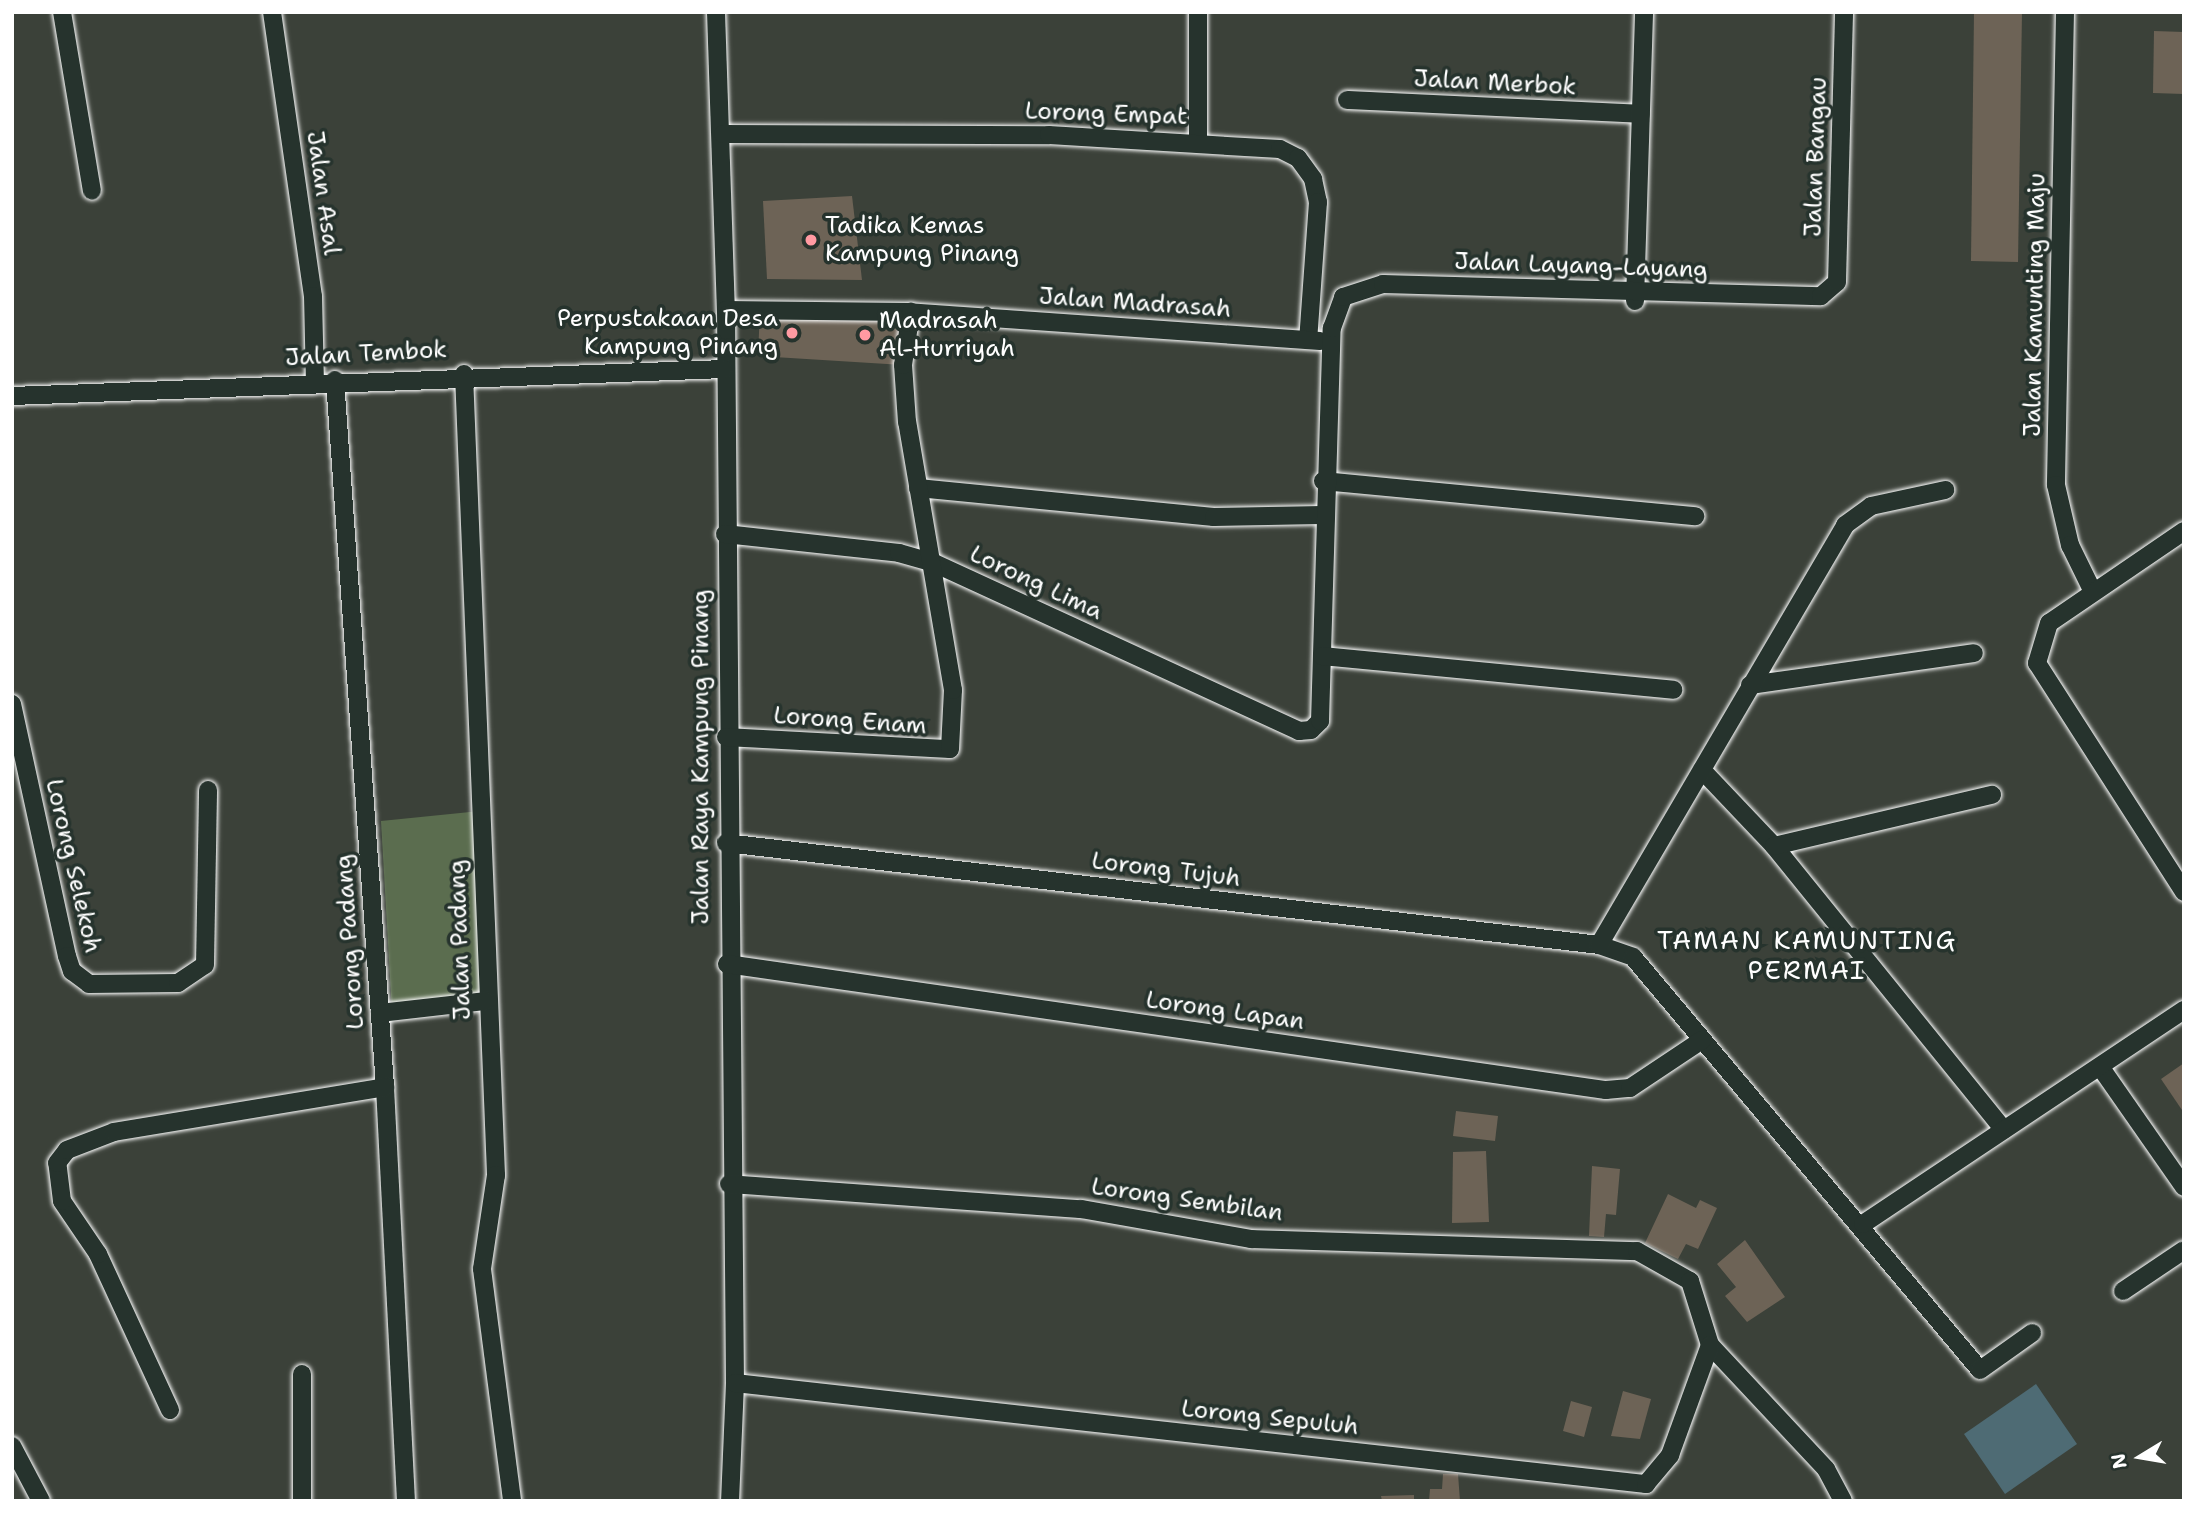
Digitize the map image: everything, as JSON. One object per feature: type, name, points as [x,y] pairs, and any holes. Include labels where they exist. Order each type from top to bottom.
[{"type":"street","points":[[62,12],[92,191]]},
{"type":"street","name":"Jalan Asal","points":[[272,12],[313,296],[314,381]]},
{"type":"street","name":"Jalan Raya Kampung Pinang","points":[[716,12],[723,134],[726,310],[723,369],[727,964],[729,1184],[735,1383],[730,1501]]},
{"type":"street","points":[[1198,12],[1198,143]]},
{"type":"street","points":[[1636,296],[1644,12]]},
{"type":"street","name":"Jalan Bangau","points":[[1821,296],[1837,282],[1844,12]]},
{"type":"street","name":"Jalan Kamunting Maju","points":[[2065,12],[2056,485],[2070,545],[2093,592]]},
{"type":"street","name":"Jalan Merbok","points":[[1347,100],[1641,114]]},
{"type":"street","name":"Lorong Empat","points":[[723,134],[798,130],[1198,143],[1280,149],[1298,159],[1313,179],[1318,202],[1308,340]]},
{"type":"street","name":"Jalan Layang-Layang","points":[[1331,342],[1343,297],[1383,285],[1636,296],[1821,296]]},
{"type":"street","name":"Jalan Madrasah","points":[[726,310],[911,312],[1331,342]]},
{"type":"street","points":[[911,312],[903,365],[918,488],[934,564]]},
{"type":"street","points":[[1331,342],[1322,515],[1322,656],[1673,690]]},
{"type":"street","name":"Jalan Tembok","points":[[12,396],[464,374],[723,369]]},
{"type":"street","name":"Jalan Padang","points":[[464,374],[486,1001],[496,1175],[482,1269],[512,1501]]},
{"type":"street","name":"Lorong Padang","points":[[335,380],[385,1087],[406,1501]]},
{"type":"street","points":[[1323,481],[1695,516]]},
{"type":"street","points":[[918,488],[1214,517],[1322,515]]},
{"type":"street","points":[[1600,946],[1845,525],[1871,506],[1945,491]]},
{"type":"street","name":"Lorong Lima","points":[[725,534],[899,553],[934,564],[1299,731],[1311,730],[1320,721],[1322,656]]},
{"type":"street","points":[[2181,537],[2049,623],[2037,663],[2184,892]]},
{"type":"street","name":"Lorong Enam","points":[[726,737],[950,749],[953,690],[934,564]]},
{"type":"street","points":[[1750,685],[1974,653]]},
{"type":"street","name":"Lorong Selekoh","points":[[12,704],[67,956],[72,971],[89,984],[178,984],[205,965],[208,790]]},
{"type":"street","points":[[1702,770],[1773,846],[2004,1130]]},
{"type":"street","points":[[1773,846],[1992,795]]},
{"type":"street","name":"Lorong Tujuh","points":[[726,843],[1600,946],[1633,957],[1651,972],[1702,1040],[1863,1224],[1980,1370],[2032,1333]]},
{"type":"street","name":"Lorong Lapan","points":[[727,964],[1606,1090],[1630,1088],[1702,1040]]},
{"type":"street","points":[[380,1013],[486,1001]]},
{"type":"street","points":[[1863,1224],[2101,1068],[2184,1010]]},
{"type":"street","points":[[2101,1068],[2184,1187]]},
{"type":"street","points":[[170,1410],[98,1254],[62,1201],[57,1163],[67,1150],[114,1132],[385,1087]]},
{"type":"street","name":"Lorong Sembilan","points":[[729,1184],[1081,1209],[1251,1239],[1637,1251],[1690,1281],[1710,1345]]},
{"type":"street","points":[[2123,1291],[2184,1250]]},
{"type":"street","points":[[1710,1345],[1826,1469],[1843,1501]]},
{"type":"street","name":"Lorong Sepuluh","points":[[735,1383],[1646,1484],[1670,1455],[1710,1345]]},
{"type":"street","points":[[302,1374],[302,1501]]},
{"type":"street","points":[[12,1446],[41,1501]]},
{"type":"green space","points":[[480,811],[486,1001],[392,1012],[381,821]]},
{"type":"water","points":[[2036,1384],[2077,1444],[2005,1494],[1964,1434]]},
{"type":"building","points":[[1974,12],[2022,12],[2018,262],[1971,261]]},
{"type":"building","points":[[2154,31],[2184,32],[2184,94],[2153,93]]},
{"type":"building","name":"Tadika Kemas Kampung Pinang","points":[[852,196],[862,280],[767,279],[763,201]]},
{"type":"building","points":[[760,309],[906,312],[903,365],[758,356]]},
{"type":"building","points":[[2184,1063],[2184,1113],[2161,1079]]},
{"type":"building","points":[[1456,1111],[1498,1116],[1495,1141],[1453,1136]]},
{"type":"building","points":[[1486,1151],[1489,1222],[1452,1223],[1453,1152]]},
{"type":"building","points":[[1592,1166],[1620,1169],[1616,1215],[1606,1214],[1604,1237],[1589,1236]]},
{"type":"building","points":[[1668,1194],[1696,1208],[1700,1200],[1717,1208],[1698,1249],[1686,1244],[1678,1259],[1645,1243]]},
{"type":"building","points":[[1745,1240],[1785,1297],[1747,1322],[1725,1296],[1736,1287],[1717,1264]]},
{"type":"building","points":[[1623,1391],[1651,1399],[1640,1439],[1611,1436]]},
{"type":"building","points":[[1571,1401],[1592,1407],[1584,1437],[1563,1431]]},
{"type":"building","points":[[1443,1474],[1458,1474],[1460,1501],[1429,1501],[1430,1489],[1442,1489]]},
{"type":"building","points":[[1414,1495],[1414,1501],[1382,1501],[1381,1496]]},
{"type":"place","name":"Tadika Kemas Kampung Pinang","points":[[811,240]]},
{"type":"place","name":"Perpustakaan Desa Kampung Pinang","points":[[792,333]]},
{"type":"place","name":"Madrasah Al-Hurriyah","points":[[865,335]]},
{"type":"district","name":"TAMAN KAMUNTING PERMAI","points":[[1807,955]]}]
